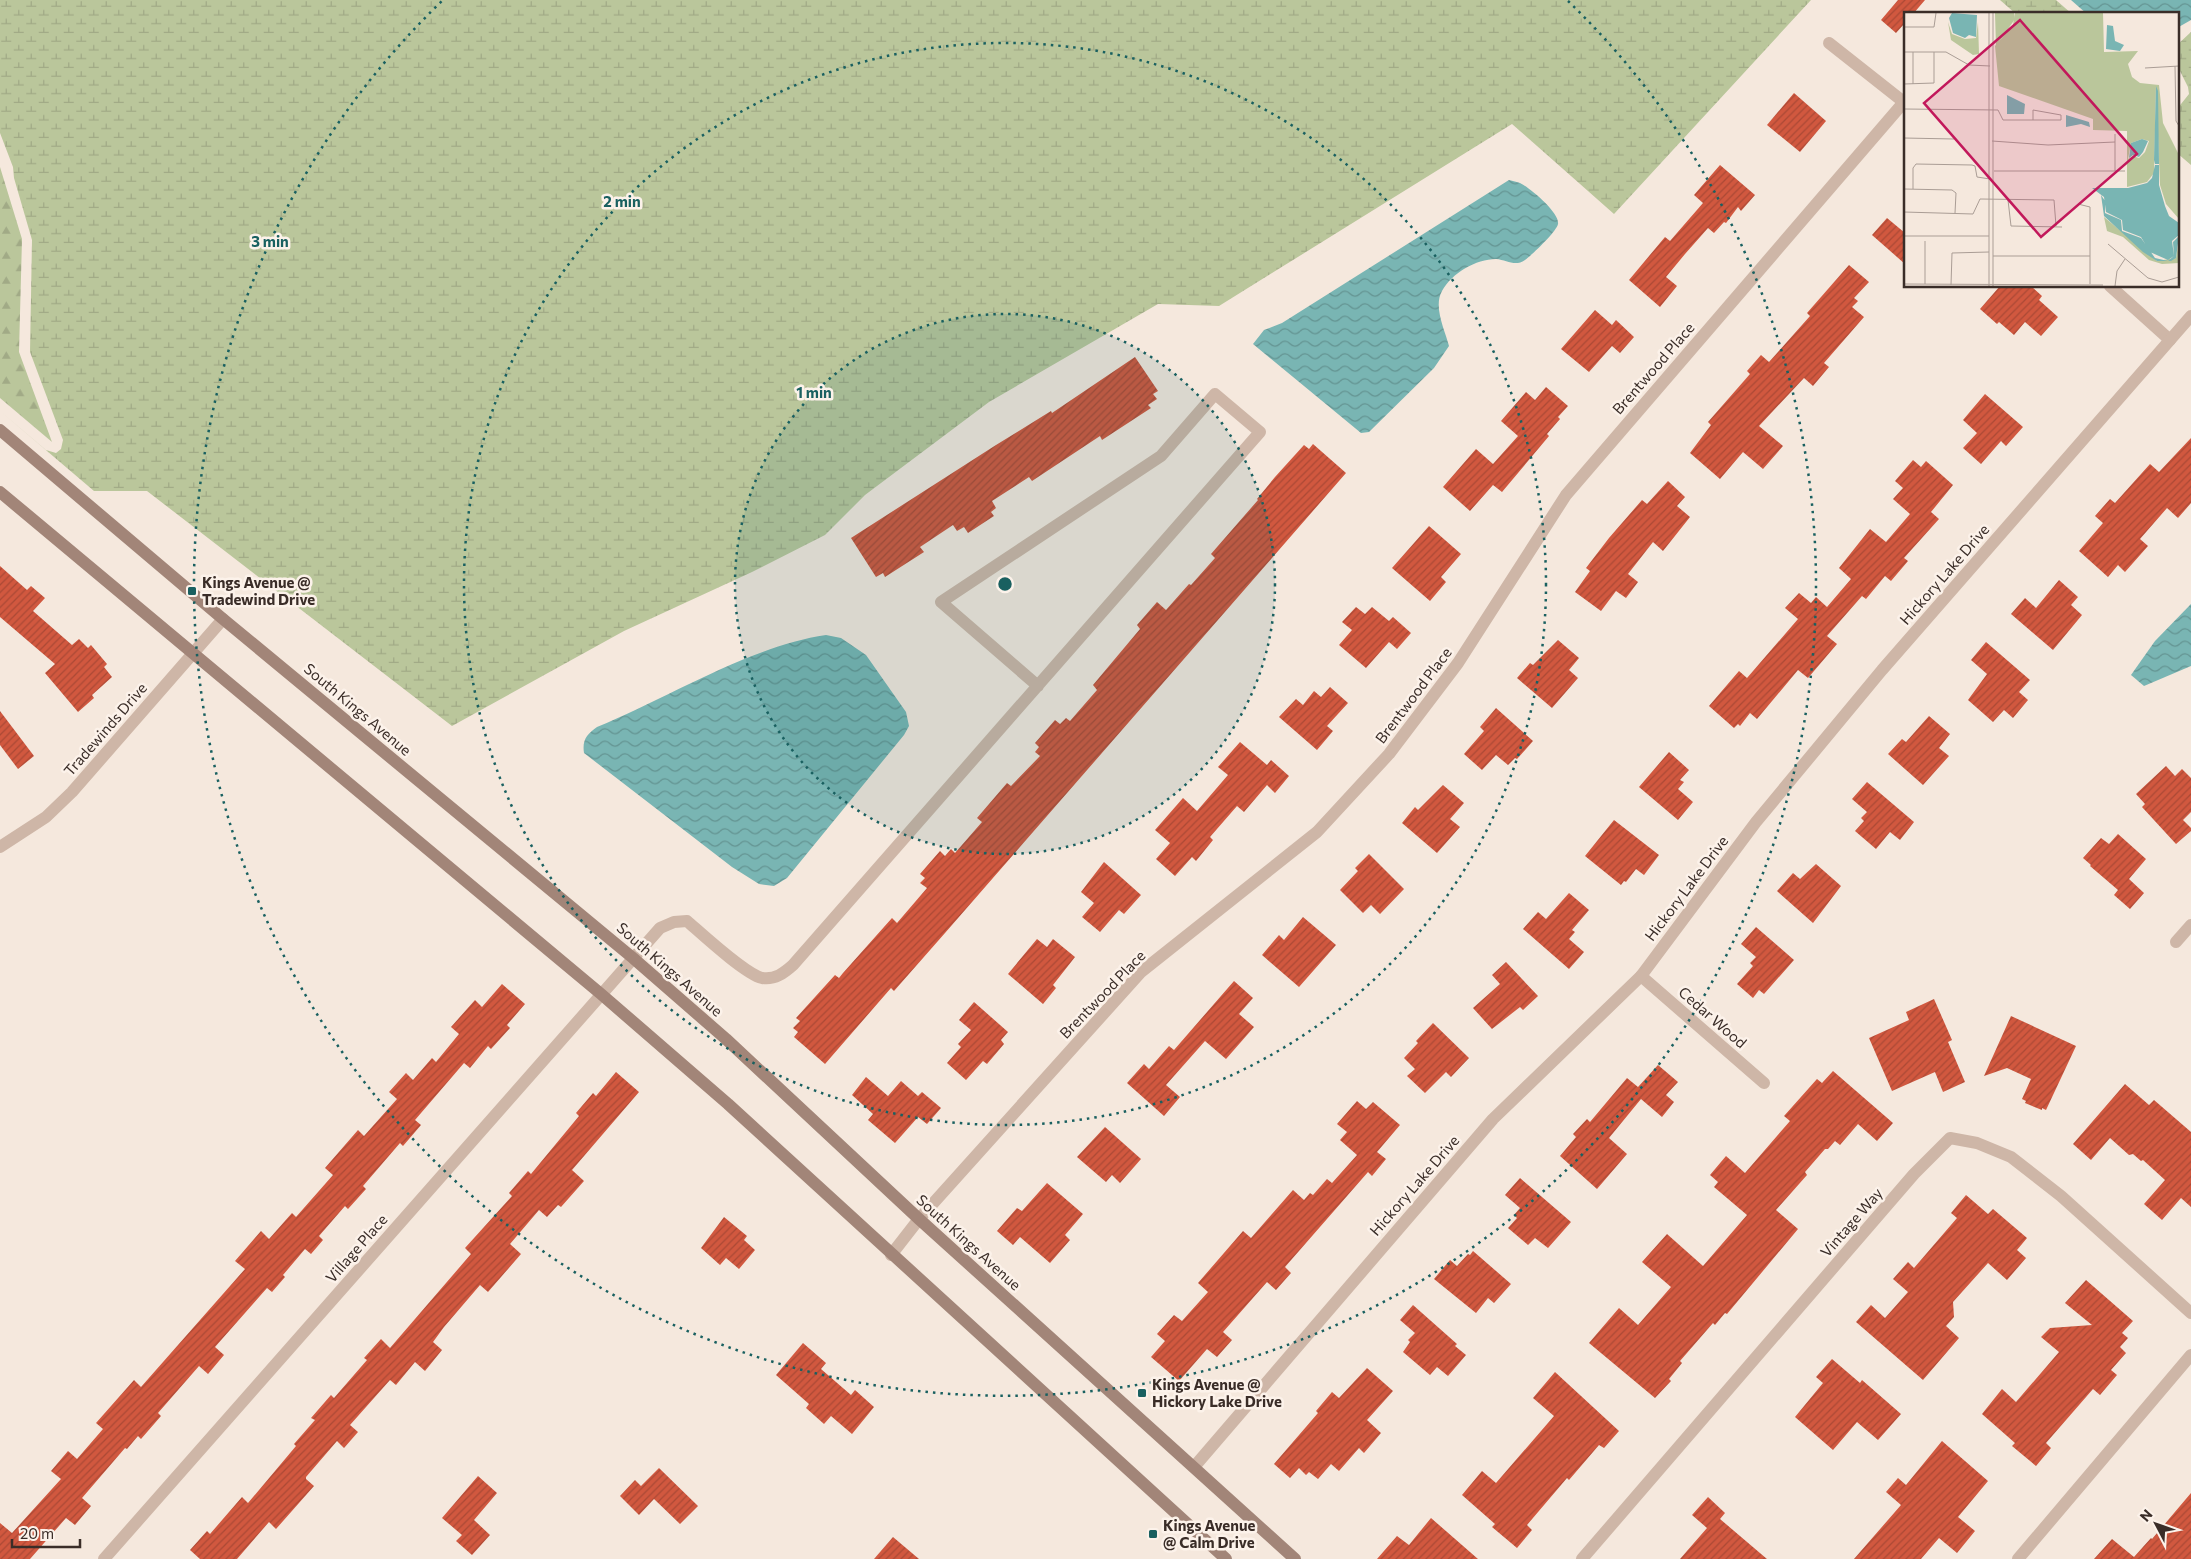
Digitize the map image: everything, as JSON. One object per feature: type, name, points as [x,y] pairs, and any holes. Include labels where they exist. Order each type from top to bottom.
[{"type":"main road","name":"South Kings Avenue","points":[[0,430],[223,619],[633,958],[726,1039],[919,1219],[1295,1559]]},
{"type":"main road","points":[[0,492],[601,994],[728,1104],[891,1255],[1226,1559]]},
{"type":"street","points":[[1828,42],[1904,103]]},
{"type":"street","name":"Brentwood Place","points":[[891,1255],[919,1219],[1141,972],[1317,832],[1390,754],[1458,663],[1566,495],[1904,103]]},
{"type":"street","points":[[2112,288],[2170,340]]},
{"type":"street","name":"Hickory Lake Drive","points":[[1194,1466],[1493,1119],[1641,976],[1775,799],[1882,670],[2191,316]]},
{"type":"street","points":[[1215,394],[1260,432],[1038,686],[941,602],[1161,456],[1215,394]]},
{"type":"street","name":"Tradewinds Drive","points":[[0,847],[46,817],[72,792],[223,619]]},
{"type":"street","name":"Village Place","points":[[104,1559],[660,928],[674,922],[687,922],[761,978],[773,978],[784,972],[1038,686]]},
{"type":"street","points":[[2176,942],[2191,925]]},
{"type":"street","name":"Cedar Wood","points":[[1641,976],[1764,1082]]},
{"type":"street","name":"Vintage Way","points":[[1582,1559],[1914,1174],[1950,1138],[1977,1143],[2011,1157],[2061,1196],[2191,1313]]},
{"type":"street","points":[[2018,1559],[2191,1355]]},
{"type":"green space","points":[[0,0],[1811,0],[1614,214],[1512,124],[1219,306],[1158,304],[989,402],[865,495],[825,535],[752,572],[624,631],[452,726],[147,491],[94,491],[0,411],[46,450],[56,453],[61,449],[63,440],[30,352],[32,240],[14,178],[13,167],[0,133]]},
{"type":"green space","points":[[2000,0],[2056,0],[2070,12],[2014,12]]},
{"type":"green space","points":[[2191,32],[2191,165],[2178,154],[2178,108],[2189,94],[2188,87],[2178,67],[2178,44]]},
{"type":"green space","points":[[0,167],[22,239],[19,352],[52,442],[0,398]]},
{"type":"water","points":[[2071,0],[2191,0],[2191,20],[2178,27],[2178,12],[2085,12]]},
{"type":"water","points":[[1509,180],[1525,186],[1544,201],[1557,219],[1557,227],[1538,248],[1521,262],[1514,263],[1496,259],[1481,261],[1465,268],[1446,284],[1440,297],[1439,311],[1449,346],[1434,368],[1369,432],[1361,433],[1253,344],[1264,330],[1282,323]]},
{"type":"water","points":[[2191,604],[2191,666],[2144,686],[2131,675],[2155,641]]},
{"type":"water","points":[[826,635],[841,638],[866,655],[906,712],[909,726],[904,735],[787,878],[774,886],[759,884],[732,867],[584,753],[586,738],[597,727],[739,661],[797,641]]},
{"type":"building","points":[[1898,0],[1925,0],[1915,12],[1904,12],[1904,24],[1896,33],[1881,20]]},
{"type":"building","points":[[1794,93],[1826,121],[1800,152],[1767,125]]},
{"type":"building","points":[[1720,165],[1755,195],[1741,211],[1738,207],[1726,223],[1724,222],[1714,233],[1708,228],[1685,254],[1666,277],[1677,286],[1660,307],[1629,280],[1665,237],[1670,241],[1703,203],[1694,195]]},
{"type":"building","points":[[1887,218],[1904,232],[1904,263],[1872,235]]},
{"type":"building","points":[[1849,265],[1869,282],[1854,298],[1858,301],[1852,307],[1864,317],[1824,363],[1829,367],[1813,386],[1804,378],[1759,426],[1783,446],[1763,469],[1743,452],[1720,479],[1690,453],[1711,425],[1708,422],[1750,374],[1747,371],[1761,355],[1769,362],[1810,316],[1807,313]]},
{"type":"building","points":[[1998,288],[2033,288],[2042,296],[2039,300],[2058,317],[2041,336],[2025,322],[2014,335],[1999,322],[1997,324],[1980,309]]},
{"type":"building","points":[[1595,310],[1612,325],[1616,320],[1634,337],[1620,353],[1612,346],[1589,372],[1561,349]]},
{"type":"building","points":[[1135,357],[1158,391],[1153,394],[1157,399],[1148,405],[1151,408],[1102,440],[1100,436],[1032,481],[1029,477],[992,501],[996,508],[991,512],[994,516],[968,533],[964,527],[957,531],[953,525],[920,547],[924,552],[885,577],[883,573],[876,577],[851,538],[996,445],[1051,411],[1052,413]]},
{"type":"building","points":[[1546,387],[1568,406],[1547,434],[1549,436],[1502,492],[1493,485],[1470,511],[1443,487],[1476,449],[1493,464],[1518,436],[1501,421],[1526,392],[1535,400]]},
{"type":"building","points":[[1985,394],[2023,427],[2006,446],[2001,441],[1981,464],[1963,448],[1977,433],[1963,420]]},
{"type":"building","points":[[2191,438],[2191,503],[2178,518],[2167,508],[2140,539],[2148,546],[2125,572],[2118,565],[2108,577],[2079,551],[2103,523],[2095,516],[2110,499],[2115,503],[2150,464],[2159,472]]},
{"type":"building","points":[[1313,444],[1346,473],[894,991],[891,988],[825,1064],[794,1037],[798,1032],[793,1028],[800,1021],[796,1018],[835,975],[839,978],[892,918],[897,923],[927,888],[920,883],[925,878],[920,874],[940,851],[945,856],[951,849],[955,853],[982,822],[977,818],[1007,783],[1011,786],[1040,756],[1035,752],[1039,747],[1035,743],[1055,720],[1060,724],[1066,718],[1070,721],[1097,690],[1093,685],[1140,629],[1137,625],[1157,602],[1166,610],[1189,584],[1191,585],[1215,558],[1211,554],[1258,500],[1275,477],[1304,445],[1309,449]]},
{"type":"building","points":[[1913,460],[1921,467],[1926,461],[1953,485],[1931,512],[1939,519],[1904,558],[1908,561],[1891,581],[1885,576],[1866,599],[1862,596],[1827,636],[1837,644],[1808,678],[1798,670],[1757,719],[1750,713],[1740,726],[1738,724],[1734,728],[1709,706],[1739,671],[1747,678],[1798,619],[1785,608],[1799,593],[1811,603],[1816,597],[1827,607],[1851,579],[1839,568],[1870,529],[1886,542],[1910,514],[1893,499],[1903,488],[1895,481]]},
{"type":"building","points":[[1668,481],[1685,497],[1677,506],[1690,517],[1663,551],[1653,542],[1628,574],[1638,582],[1626,598],[1616,591],[1601,611],[1575,592],[1590,571],[1586,568],[1642,500],[1647,504]]},
{"type":"building","points":[[1429,526],[1461,554],[1441,577],[1446,582],[1430,601],[1392,568]]},
{"type":"building","points":[[0,566],[27,590],[31,586],[45,598],[33,611],[72,645],[79,639],[88,648],[91,645],[107,664],[104,667],[112,677],[92,695],[94,698],[78,712],[45,673],[55,664],[0,617]]},
{"type":"building","points":[[2059,580],[2078,597],[2071,605],[2082,615],[2053,650],[2011,614],[2025,598],[2036,608]]},
{"type":"building","points":[[1356,607],[1365,614],[1372,607],[1389,621],[1393,617],[1411,633],[1397,649],[1389,642],[1366,668],[1339,645],[1352,630],[1342,622]]},
{"type":"building","points":[[1558,640],[1579,658],[1569,670],[1578,678],[1552,708],[1517,678],[1530,663],[1533,665]]},
{"type":"building","points":[[1986,642],[2030,680],[2019,692],[2028,700],[2013,718],[2004,710],[1993,722],[1968,700],[1987,674],[1971,660]]},
{"type":"building","points":[[1330,687],[1348,703],[1327,726],[1333,731],[1317,750],[1279,717],[1296,699],[1303,705],[1314,691],[1321,697]]},
{"type":"building","points":[[1496,708],[1533,741],[1517,759],[1515,758],[1508,765],[1496,755],[1482,770],[1464,754],[1484,731],[1480,727]]},
{"type":"building","points":[[0,711],[34,756],[18,769],[0,745]]},
{"type":"building","points":[[1929,716],[1950,734],[1939,748],[1949,756],[1923,785],[1888,754],[1902,739],[1906,742]]},
{"type":"building","points":[[1240,742],[1267,765],[1271,760],[1289,776],[1275,793],[1267,785],[1244,812],[1237,806],[1210,837],[1213,840],[1196,861],[1192,857],[1175,876],[1156,859],[1170,843],[1155,830],[1183,798],[1197,811],[1228,775],[1218,767]]},
{"type":"building","points":[[1669,752],[1689,770],[1680,780],[1684,782],[1678,789],[1693,802],[1678,820],[1639,787]]},
{"type":"building","points":[[2166,766],[2175,776],[2182,769],[2191,778],[2191,812],[2183,820],[2191,828],[2191,831],[2176,844],[2142,807],[2145,804],[2136,794]]},
{"type":"building","points":[[1867,782],[1914,822],[1900,840],[1890,832],[1876,849],[1855,831],[1864,821],[1861,818],[1867,812],[1852,799]]},
{"type":"building","points":[[1443,785],[1464,803],[1450,819],[1460,827],[1437,853],[1402,823],[1415,807],[1418,810]]},
{"type":"building","points":[[1614,820],[1659,855],[1644,875],[1636,869],[1626,882],[1624,881],[1621,885],[1585,856]]},
{"type":"building","points":[[2118,834],[2146,859],[2129,879],[2144,893],[2130,909],[2114,895],[2118,890],[2083,858],[2101,838],[2109,844]]},
{"type":"building","points":[[1369,854],[1404,889],[1380,914],[1371,905],[1363,913],[1340,890],[1358,871],[1355,868]]},
{"type":"building","points":[[1104,862],[1141,895],[1124,914],[1119,910],[1100,932],[1082,917],[1094,903],[1081,892]]},
{"type":"building","points":[[1816,864],[1841,886],[1813,923],[1777,891],[1793,873],[1800,879]]},
{"type":"building","points":[[1569,893],[1589,910],[1572,930],[1575,932],[1569,939],[1584,952],[1569,969],[1523,929],[1538,912],[1546,919]]},
{"type":"building","points":[[1303,917],[1336,945],[1299,987],[1262,955],[1279,935],[1284,940]]},
{"type":"building","points":[[1756,927],[1794,960],[1764,994],[1759,990],[1753,998],[1737,984],[1753,966],[1750,963],[1756,957],[1741,944]]},
{"type":"building","points":[[1037,939],[1047,947],[1053,939],[1075,957],[1053,985],[1056,988],[1043,1004],[1008,974]]},
{"type":"building","points":[[1506,962],[1538,996],[1523,1010],[1520,1007],[1492,1029],[1473,1008],[1500,984],[1492,975]]},
{"type":"building","points":[[1234,981],[1253,998],[1239,1014],[1254,1027],[1226,1059],[1205,1041],[1166,1085],[1180,1097],[1164,1116],[1127,1083],[1144,1064],[1149,1069],[1169,1046],[1174,1050]]},
{"type":"building","points":[[502,984],[525,1004],[507,1025],[510,1028],[491,1049],[488,1046],[470,1068],[464,1063],[415,1120],[421,1125],[403,1146],[400,1143],[363,1186],[366,1189],[348,1209],[345,1206],[319,1236],[323,1240],[311,1254],[305,1249],[283,1275],[285,1277],[272,1292],[267,1288],[215,1347],[224,1355],[208,1374],[199,1366],[158,1413],[161,1416],[141,1439],[138,1436],[127,1449],[125,1448],[82,1498],[91,1506],[75,1525],[66,1518],[30,1559],[0,1559],[0,1523],[12,1533],[61,1479],[51,1471],[68,1451],[77,1459],[103,1429],[96,1423],[134,1380],[141,1387],[245,1269],[235,1261],[261,1231],[269,1239],[292,1213],[296,1217],[333,1175],[325,1168],[358,1130],[364,1136],[397,1099],[389,1092],[406,1073],[413,1080],[432,1058],[436,1062],[459,1034],[451,1027],[475,1000],[482,1007]]},
{"type":"building","points":[[1934,999],[1952,1040],[1948,1042],[1965,1082],[1943,1092],[1935,1072],[1892,1091],[1869,1038],[1909,1020],[1906,1012]]},
{"type":"building","points":[[974,1002],[1008,1032],[1001,1040],[1004,1044],[987,1064],[983,1061],[966,1080],[947,1063],[961,1047],[958,1044],[971,1030],[959,1020]]},
{"type":"building","points":[[2011,1016],[2076,1046],[2046,1110],[2025,1103],[2026,1101],[2022,1099],[2031,1079],[2007,1068],[1984,1076]]},
{"type":"building","points":[[1433,1023],[1469,1058],[1451,1077],[1446,1072],[1425,1093],[1407,1076],[1415,1069],[1404,1058],[1418,1043],[1416,1041]]},
{"type":"building","points":[[1658,1065],[1678,1082],[1666,1095],[1674,1102],[1662,1117],[1641,1099],[1609,1138],[1627,1154],[1597,1189],[1560,1156],[1576,1137],[1573,1134],[1587,1119],[1590,1122],[1627,1078],[1638,1087]]},
{"type":"building","points":[[1833,1071],[1893,1123],[1877,1141],[1858,1124],[1840,1145],[1835,1141],[1828,1149],[1825,1149],[1805,1172],[1807,1175],[1776,1210],[1798,1229],[1727,1314],[1725,1313],[1715,1325],[1713,1323],[1680,1361],[1682,1363],[1669,1379],[1671,1381],[1655,1398],[1589,1343],[1619,1308],[1638,1325],[1671,1287],[1642,1262],[1667,1234],[1703,1266],[1747,1215],[1714,1187],[1718,1182],[1710,1175],[1726,1156],[1745,1173],[1790,1121],[1784,1116],[1817,1079],[1822,1083]]},
{"type":"building","points":[[616,1072],[639,1092],[572,1170],[584,1181],[561,1207],[558,1205],[547,1217],[539,1210],[510,1244],[521,1254],[488,1292],[480,1285],[444,1327],[433,1342],[442,1350],[425,1371],[415,1362],[396,1385],[390,1380],[350,1425],[358,1432],[344,1448],[337,1441],[306,1477],[314,1486],[276,1529],[269,1522],[237,1559],[200,1559],[190,1550],[207,1531],[210,1534],[242,1497],[248,1503],[296,1446],[294,1444],[315,1420],[311,1418],[331,1395],[334,1398],[367,1360],[364,1358],[381,1339],[390,1348],[471,1254],[465,1248],[512,1196],[509,1193],[528,1171],[531,1174],[579,1116],[576,1113],[593,1093],[596,1096]]},
{"type":"building","points":[[866,1077],[888,1096],[901,1081],[918,1096],[922,1092],[941,1108],[927,1124],[918,1117],[895,1143],[868,1120],[873,1114],[852,1095]]},
{"type":"building","points":[[2125,1084],[2149,1105],[2154,1100],[2191,1132],[2191,1207],[2181,1198],[2162,1220],[2144,1204],[2165,1180],[2143,1160],[2141,1161],[2133,1154],[2129,1155],[2110,1138],[2091,1160],[2073,1144]]},
{"type":"building","points":[[1357,1101],[1366,1109],[1373,1102],[1400,1125],[1377,1152],[1386,1159],[1372,1176],[1368,1172],[1285,1267],[1291,1273],[1276,1290],[1267,1282],[1223,1332],[1232,1340],[1217,1357],[1207,1349],[1179,1381],[1151,1357],[1165,1341],[1157,1334],[1174,1315],[1182,1321],[1208,1292],[1198,1283],[1243,1231],[1251,1238],[1293,1190],[1304,1200],[1310,1193],[1313,1195],[1327,1179],[1332,1183],[1357,1155],[1340,1140],[1347,1132],[1337,1124]]},
{"type":"building","points":[[1105,1127],[1141,1159],[1120,1183],[1112,1175],[1106,1182],[1077,1157]]},
{"type":"building","points":[[1520,1178],[1571,1222],[1548,1248],[1535,1238],[1528,1245],[1508,1228],[1517,1218],[1514,1215],[1520,1208],[1505,1195]]},
{"type":"building","points":[[1047,1183],[1083,1214],[1065,1235],[1070,1240],[1050,1263],[1020,1237],[1013,1245],[997,1231],[1017,1208],[1022,1211]]},
{"type":"building","points":[[1966,1195],[1988,1214],[1993,1209],[2027,1238],[2017,1250],[2026,1258],[2007,1280],[1988,1263],[1953,1302],[1954,1317],[1946,1326],[1959,1338],[1923,1380],[1856,1322],[1871,1305],[1885,1318],[1908,1292],[1893,1279],[1908,1262],[1914,1268],[1957,1218],[1951,1213]]},
{"type":"building","points":[[724,1217],[747,1236],[744,1240],[755,1250],[739,1269],[726,1258],[720,1265],[701,1248]]},
{"type":"building","points":[[1473,1251],[1511,1284],[1494,1303],[1488,1298],[1476,1313],[1434,1279],[1450,1260],[1457,1266]]},
{"type":"building","points":[[2086,1280],[2133,1321],[2122,1333],[2128,1338],[2120,1347],[2126,1353],[2111,1370],[2117,1375],[2100,1395],[2093,1389],[2046,1443],[2051,1448],[2036,1466],[2012,1446],[2015,1443],[1982,1414],[2002,1389],[2016,1402],[2059,1352],[2041,1337],[2050,1328],[2092,1325],[2065,1303]]},
{"type":"building","points":[[1413,1305],[1457,1344],[1455,1346],[1466,1355],[1448,1376],[1437,1367],[1430,1375],[1403,1352],[1410,1342],[1408,1340],[1415,1333],[1400,1320]]},
{"type":"building","points":[[803,1343],[826,1363],[821,1369],[851,1395],[855,1390],[874,1407],[852,1434],[831,1416],[824,1424],[806,1408],[809,1404],[776,1375]]},
{"type":"building","points":[[1832,1359],[1860,1383],[1862,1380],[1901,1414],[1878,1440],[1857,1422],[1833,1450],[1795,1417],[1823,1383],[1816,1377]]},
{"type":"building","points":[[1367,1368],[1393,1391],[1367,1420],[1381,1433],[1364,1453],[1359,1448],[1339,1471],[1331,1464],[1318,1479],[1309,1472],[1306,1475],[1299,1468],[1290,1478],[1274,1464],[1318,1413],[1316,1411],[1332,1392],[1339,1398]]},
{"type":"building","points":[[1555,1372],[1619,1431],[1604,1448],[1599,1445],[1569,1480],[1567,1478],[1527,1525],[1532,1530],[1517,1548],[1492,1527],[1495,1524],[1462,1495],[1482,1471],[1496,1483],[1554,1416],[1533,1398]]},
{"type":"building","points":[[1942,1441],[1988,1481],[1958,1517],[1975,1531],[1957,1553],[1939,1538],[1921,1559],[1854,1559],[1901,1505],[1886,1492],[1898,1478],[1906,1485]]},
{"type":"building","points":[[659,1468],[698,1506],[680,1524],[654,1499],[639,1515],[620,1496],[635,1480],[641,1486]]},
{"type":"building","points":[[478,1476],[497,1493],[474,1520],[490,1535],[472,1555],[456,1541],[462,1535],[442,1518]]},
{"type":"building","points":[[2191,1493],[2191,1559],[2094,1559],[2112,1539],[2134,1557]]},
{"type":"building","points":[[1708,1497],[1725,1513],[1720,1519],[1767,1559],[1680,1559],[1707,1528],[1692,1515]]},
{"type":"building","points":[[1431,1518],[1478,1559],[1377,1559],[1397,1536],[1409,1545]]},
{"type":"building","points":[[893,1537],[919,1559],[874,1559]]},
{"type":"place","name":"Kings Avenue @ Tradewind Drive","points":[[192,591]]},
{"type":"place","name":"Kings Avenue @ Hickory Lake Drive","points":[[1142,1393]]},
{"type":"place","name":"Kings Avenue @ Calm Drive","points":[[1153,1534]]}]
